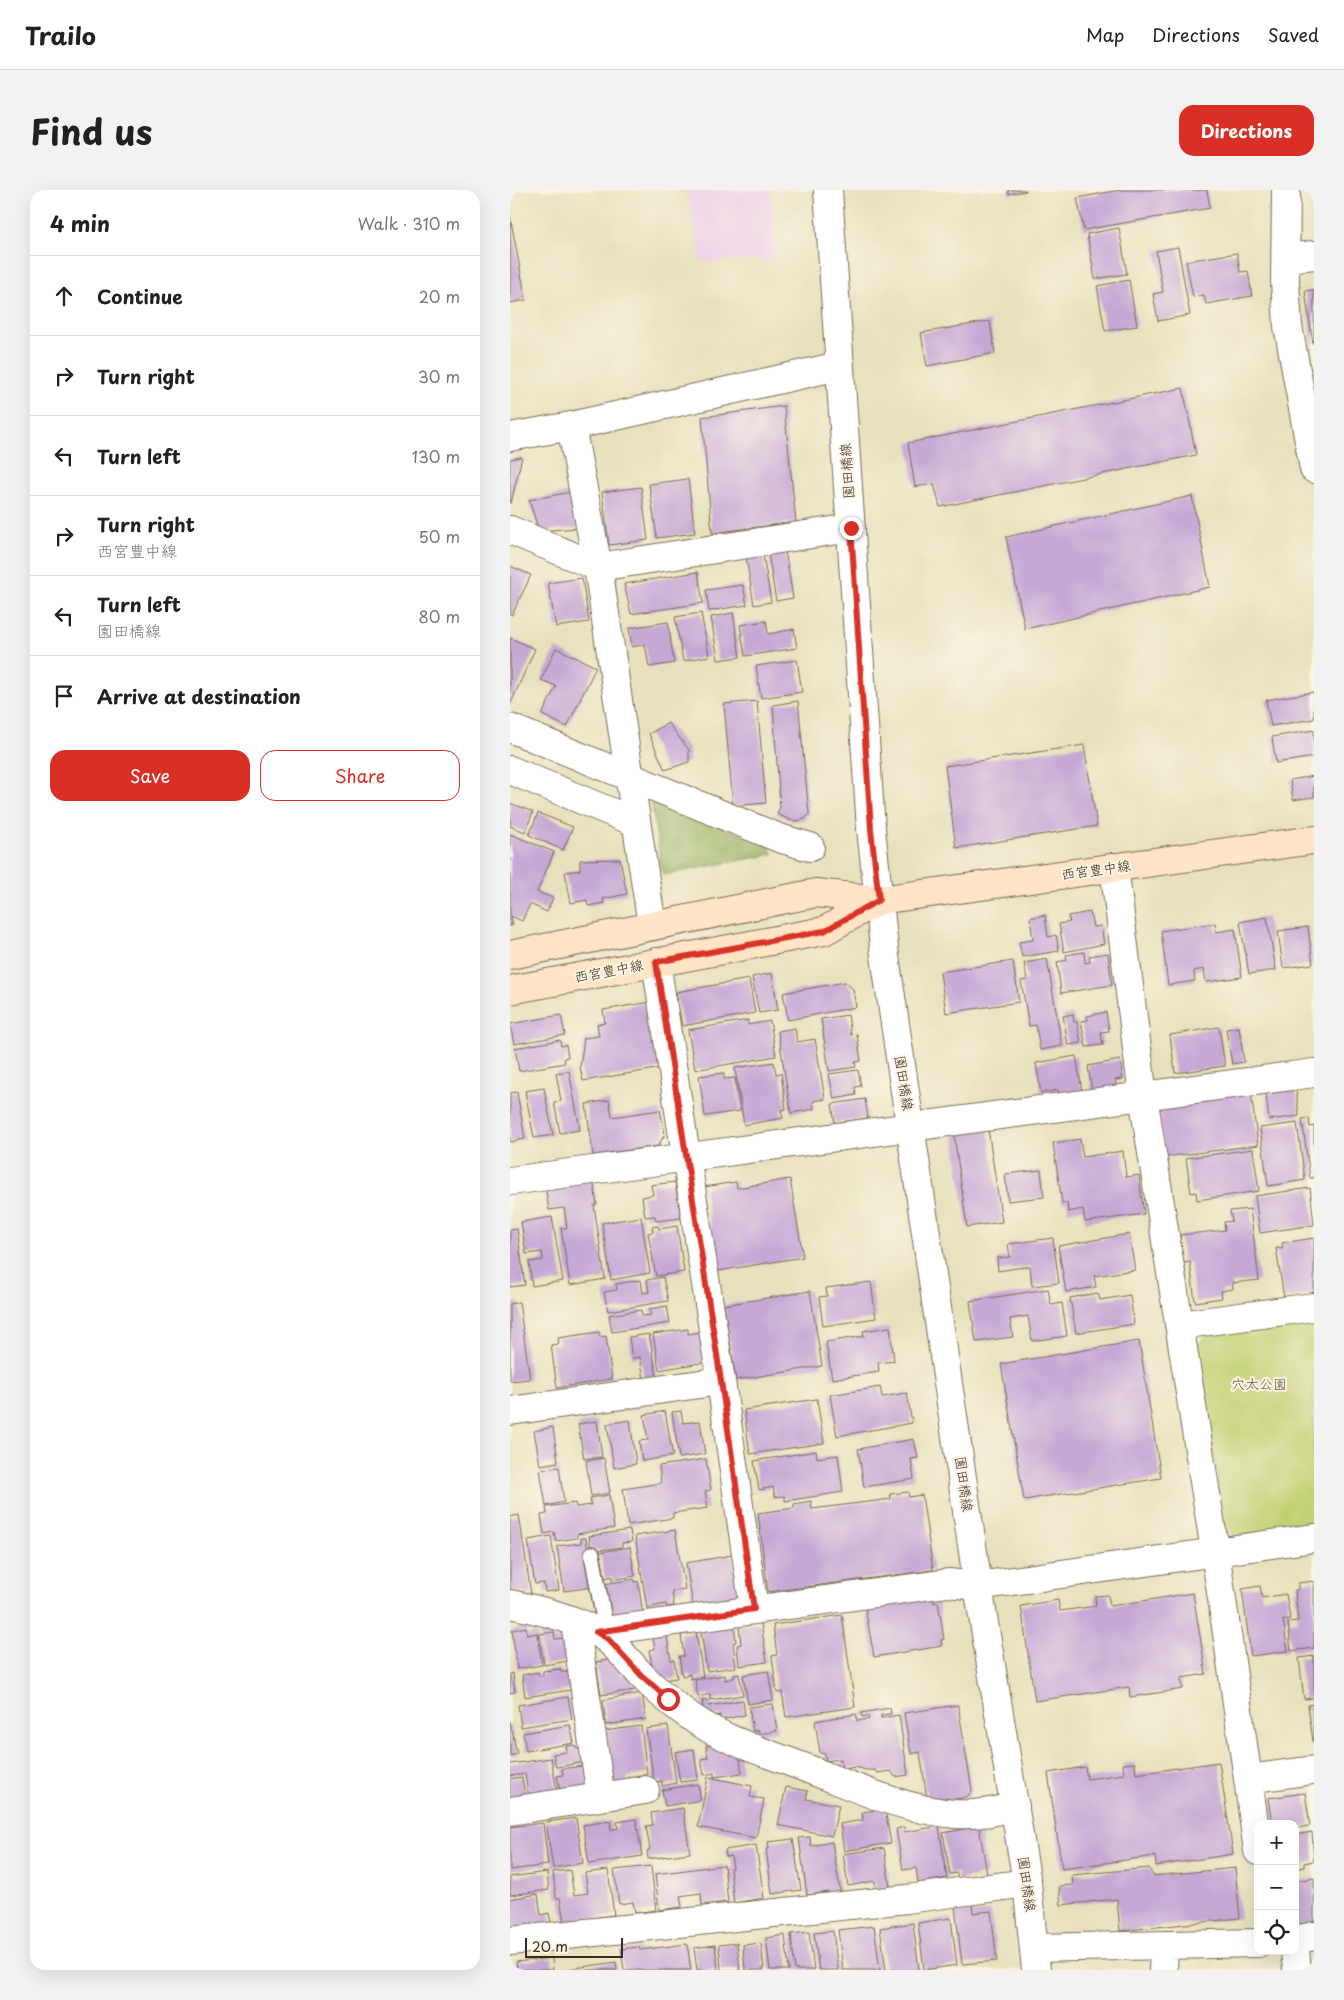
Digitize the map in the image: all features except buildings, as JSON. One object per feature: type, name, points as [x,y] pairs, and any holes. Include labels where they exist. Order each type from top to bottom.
[{"type":"main road","name":"西宮豊中線","points":[[510,954],[816,893],[879,900],[1314,840]]},
{"type":"main road","name":"西宮豊中線","points":[[510,990],[824,931],[879,900]]},
{"type":"street","name":"園田橋線","points":[[828,190],[871,829],[885,956],[978,1586],[1027,1883],[1035,1959]]},
{"type":"street","points":[[1286,190],[1285,282],[1288,326],[1314,469]]},
{"type":"street","points":[[1286,258],[1314,255]]},
{"type":"street","points":[[510,437],[570,426],[839,366]]},
{"type":"street","points":[[570,426],[598,567],[652,926]]},
{"type":"street","points":[[510,530],[598,567],[851,528]]},
{"type":"street","points":[[510,728],[779,838],[810,847]]},
{"type":"street","points":[[510,770],[636,822]]},
{"type":"street","points":[[1114,867],[1143,1096],[1215,1551],[1254,1822]]},
{"type":"street","points":[[656,962],[721,1381],[754,1609]]},
{"type":"street","points":[[510,1181],[1314,1073]]},
{"type":"street","points":[[1180,1325],[1314,1307]]},
{"type":"street","points":[[510,1411],[721,1381]]},
{"type":"street","points":[[592,1628],[948,1583],[978,1586],[1314,1538]]},
{"type":"street","points":[[510,1604],[552,1614],[592,1628],[608,1639],[641,1675],[668,1699],[693,1718],[733,1740],[863,1791],[931,1810],[955,1814],[986,1814],[1015,1806]]},
{"type":"street","points":[[592,1628],[601,1797]]},
{"type":"street","points":[[1248,1779],[1314,1770]]},
{"type":"street","points":[[510,1811],[645,1790]]},
{"type":"street","points":[[510,1941],[916,1898],[1027,1883]]},
{"type":"street","points":[[1299,1939],[1314,1936]]},
{"type":"street","points":[[1035,1959],[1163,1958],[1254,1944]]},
{"type":"street","points":[[1295,1955],[1297,1970]]},
{"type":"lane","points":[[592,1554],[592,1628]]},
{"type":"shaded area","points":[[687,190],[771,190],[776,260],[701,261]]},
{"type":"green space","points":[[651,800],[769,845],[773,854],[663,875]]},
{"type":"green space","name":"穴太公園","points":[[1314,1319],[1314,1526],[1234,1536],[1225,1527],[1198,1346],[1206,1335]]},
{"type":"route","points":[[668,1699],[641,1675],[608,1639],[596,1632],[754,1609],[721,1381],[656,962],[824,931],[879,900],[871,829],[851,528]]}]
